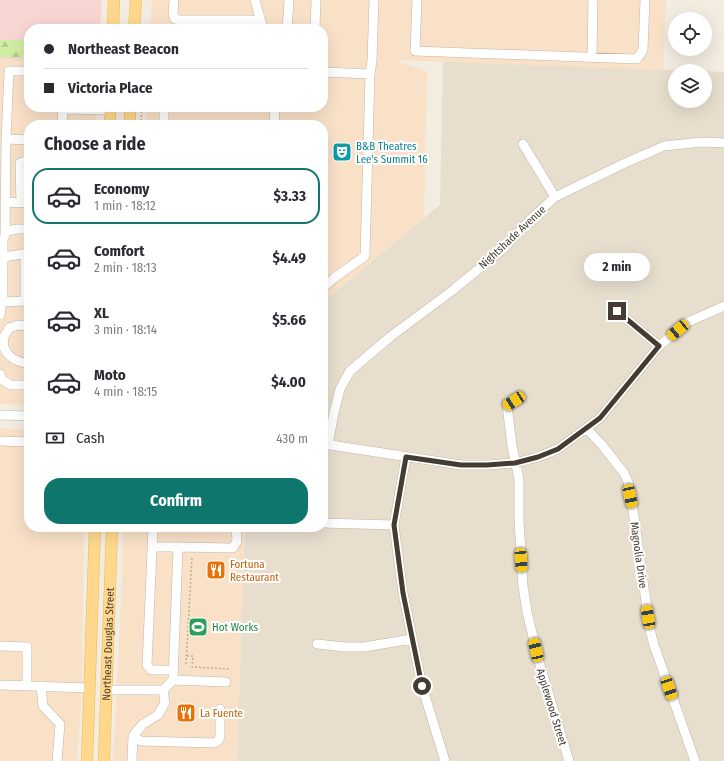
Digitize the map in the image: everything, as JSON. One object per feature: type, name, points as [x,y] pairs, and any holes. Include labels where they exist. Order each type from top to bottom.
[{"type":"main road","points":[[113,24],[114,0]]},
{"type":"main road","points":[[134,24],[136,0]]},
{"type":"main road","name":"Northeast Douglas Street","points":[[87,761],[95,532]]},
{"type":"main road","name":"Northeast Douglas Street","points":[[104,761],[112,532]]},
{"type":"main road","points":[[89,688],[98,691],[102,695],[106,707]]},
{"type":"street","points":[[174,0],[173,14],[175,19],[209,24]]},
{"type":"street","points":[[255,0],[262,24]]},
{"type":"street","points":[[287,24],[289,0]]},
{"type":"street","points":[[315,24],[316,0]]},
{"type":"street","points":[[328,283],[365,256],[370,74],[372,61],[374,0]]},
{"type":"street","points":[[417,0],[415,51],[637,59],[643,50],[644,0]]},
{"type":"street","points":[[592,57],[593,0]]},
{"type":"street","points":[[0,314],[2,302],[5,202],[3,170],[9,71],[24,71]]},
{"type":"street","points":[[328,72],[370,74]]},
{"type":"street","points":[[6,139],[24,140]]},
{"type":"street","name":"Nightshade Avenue","points":[[328,436],[340,389],[350,371],[390,337],[453,290],[503,249],[531,218],[555,197],[664,146],[702,142],[724,143]]},
{"type":"street","points":[[523,144],[555,197]]},
{"type":"street","points":[[24,162],[20,163],[24,195]]},
{"type":"street","points":[[5,202],[24,203]]},
{"type":"street","points":[[4,235],[7,231],[24,229]]},
{"type":"street","points":[[3,257],[24,254]]},
{"type":"street","points":[[2,302],[24,302]]},
{"type":"street","points":[[328,444],[461,465],[515,463],[538,457],[558,449],[600,418],[659,346],[688,322],[724,306]]},
{"type":"street","points":[[617,311],[659,346]]},
{"type":"street","points":[[24,326],[18,325],[9,328],[4,337],[5,351],[14,360],[24,363]]},
{"type":"street","points":[[0,374],[2,380],[11,385],[24,385]]},
{"type":"street","name":"Applewood Street","points":[[514,401],[507,405],[515,463],[519,478],[518,521],[523,586],[538,662],[569,761]]},
{"type":"street","points":[[0,415],[24,416]]},
{"type":"street","name":"Magnolia Drive","points":[[587,429],[624,473],[628,482],[650,630],[695,761]]},
{"type":"street","points":[[0,441],[24,442]]},
{"type":"street","points":[[406,457],[394,525],[403,593],[422,686],[445,761]]},
{"type":"street","points":[[328,523],[394,525]]},
{"type":"street","points":[[153,532],[147,665],[151,670],[173,675],[226,682]]},
{"type":"street","points":[[152,547],[233,548],[237,541],[236,532]]},
{"type":"street","points":[[132,761],[133,736],[142,724],[158,715],[165,703],[163,690],[173,675],[178,547]]},
{"type":"street","points":[[317,644],[345,647],[364,647],[412,639]]},
{"type":"street","points":[[0,646],[27,647],[27,686]]},
{"type":"street","points":[[0,685],[89,688]]},
{"type":"street","points":[[42,686],[43,706],[60,724],[57,761]]},
{"type":"street","points":[[106,690],[163,690]]},
{"type":"street","points":[[133,736],[141,741],[214,743],[218,741],[220,737],[220,709]]},
{"type":"path","points":[[186,664],[192,558],[196,547]]},
{"type":"path","points":[[187,656],[193,656],[192,667],[230,668]]},
{"type":"shaded area","points":[[0,0],[102,0],[100,24],[24,24],[24,60],[0,59]]},
{"type":"shaded area","points":[[152,0],[666,0],[663,70],[395,60],[427,71],[424,218],[328,298],[328,120],[146,120],[147,112],[328,112],[328,24],[150,24]]},
{"type":"shaded area","points":[[0,57],[24,59],[24,112],[97,112],[96,120],[24,120],[24,405],[0,404],[0,328],[9,215],[0,188]]},
{"type":"shaded area","points":[[443,61],[668,70],[668,108],[712,108],[712,71],[724,72],[724,761],[237,761],[245,532],[328,532],[328,298],[440,205]]},
{"type":"shaded area","points":[[0,428],[24,430],[24,532],[84,532],[82,688],[77,761],[0,761]]},
{"type":"shaded area","points":[[123,532],[245,532],[237,761],[113,761],[122,582]]},
{"type":"green space","points":[[24,39],[24,58],[0,57],[0,40]]},
{"type":"place","name":"B&B Theatres Lee's Summit 16","points":[[342,152]]},
{"type":"place","name":"Fortuna Restaurant","points":[[216,570]]},
{"type":"place","name":"Hot Works","points":[[198,627]]},
{"type":"place","name":"La Fuente","points":[[186,713]]},
{"type":"route","points":[[422,686],[403,593],[394,525],[406,457],[461,465],[515,463],[538,457],[558,449],[587,429],[600,418],[659,346],[617,311]]}]
